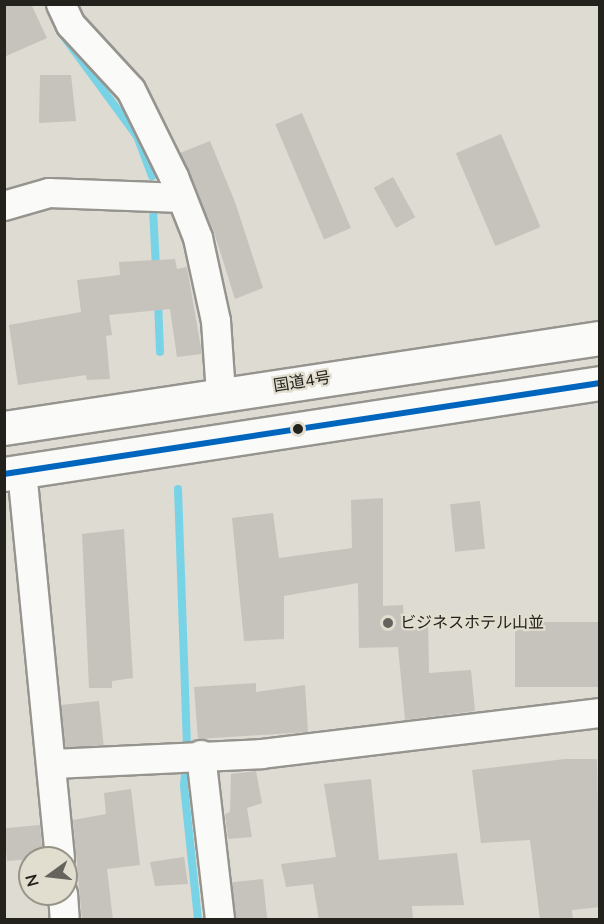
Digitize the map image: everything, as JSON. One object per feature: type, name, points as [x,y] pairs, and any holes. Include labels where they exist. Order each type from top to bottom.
[{"type":"highway","name":"国道4号","points":[[4,428],[600,338]]},
{"type":"highway","points":[[13,473],[600,383]]},
{"type":"street","points":[[61,4],[71,25],[131,90],[182,198],[198,238],[216,321],[221,394]]},
{"type":"street","points":[[4,206],[49,193],[182,198]]},
{"type":"street","points":[[13,473],[52,764],[59,846]]},
{"type":"street","points":[[52,764],[200,755],[262,754],[600,713]]},
{"type":"street","points":[[200,755],[220,920]]},
{"type":"building","points":[[4,4],[31,4],[47,38],[4,57]]},
{"type":"building","points":[[40,75],[71,75],[76,121],[39,123]]},
{"type":"building","points":[[302,113],[351,228],[324,239],[275,124]]},
{"type":"building","points":[[501,134],[540,227],[495,246],[456,153]]},
{"type":"building","points":[[210,141],[235,202],[263,288],[235,299],[214,232],[180,153]]},
{"type":"building","points":[[393,177],[415,217],[396,228],[374,188]]},
{"type":"building","points":[[175,259],[177,269],[187,267],[202,354],[177,357],[170,309],[109,315],[112,335],[106,336],[110,379],[87,380],[86,375],[18,385],[9,325],[81,312],[77,280],[120,275],[119,262]]},
{"type":"building","points":[[383,498],[383,606],[403,605],[404,625],[428,625],[429,673],[471,670],[475,711],[405,720],[398,647],[359,648],[358,583],[284,596],[284,639],[244,641],[232,518],[273,513],[279,558],[352,548],[351,500]]},
{"type":"building","points":[[480,501],[485,549],[455,552],[450,504]]},
{"type":"building","points":[[124,529],[133,678],[112,681],[112,688],[89,688],[82,534]]},
{"type":"building","points":[[515,622],[600,622],[600,687],[515,687]]},
{"type":"building","points":[[256,683],[256,692],[305,685],[308,732],[198,739],[194,687]]},
{"type":"building","points":[[99,701],[104,745],[66,749],[61,705]]},
{"type":"building","points":[[565,759],[597,759],[600,907],[572,910],[573,920],[540,920],[530,840],[481,843],[472,770]]},
{"type":"building","points":[[256,771],[262,803],[247,808],[252,837],[228,839],[225,814],[230,812],[231,774]]},
{"type":"building","points":[[371,779],[379,860],[457,853],[464,905],[412,906],[413,920],[319,920],[313,884],[286,887],[281,864],[336,857],[324,784]]},
{"type":"building","points":[[131,789],[140,865],[107,869],[113,920],[82,920],[78,846],[75,846],[73,820],[106,814],[104,793]]},
{"type":"building","points":[[40,825],[42,846],[18,846],[18,860],[7,861],[4,828]]},
{"type":"building","points":[[184,857],[188,884],[155,886],[150,862]]},
{"type":"building","points":[[263,879],[267,920],[236,920],[232,882]]},
{"type":"waterway","points":[[59,30],[137,136],[152,176]]},
{"type":"waterway","points":[[153,209],[156,269]]},
{"type":"waterway","points":[[158,302],[160,352]]},
{"type":"waterway","points":[[178,489],[187,751]]},
{"type":"waterway","points":[[186,763],[184,786],[198,920]]},
{"type":"transit line","points":[[4,474],[600,383]]},
{"type":"place","name":"ビジネスホテル山並","points":[[388,623]]}]
